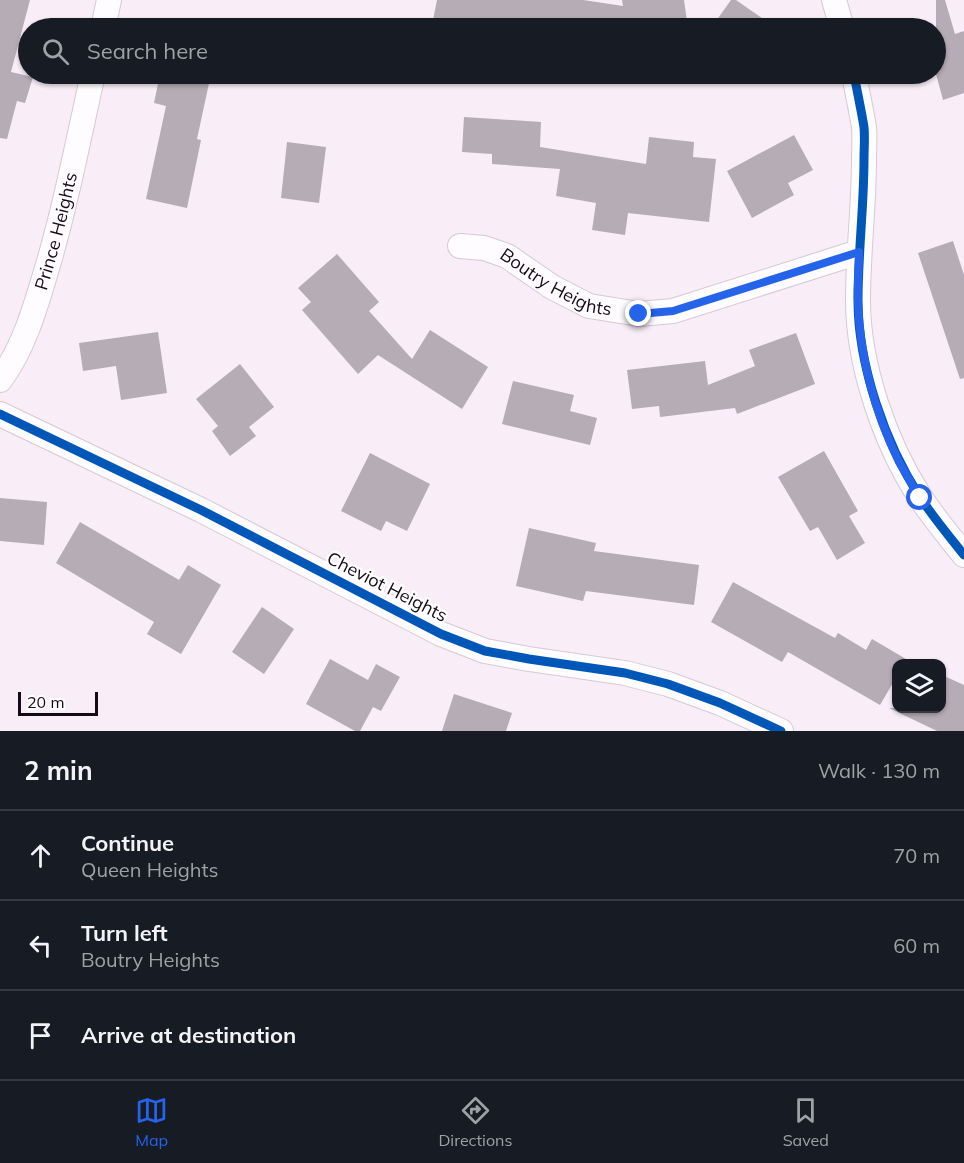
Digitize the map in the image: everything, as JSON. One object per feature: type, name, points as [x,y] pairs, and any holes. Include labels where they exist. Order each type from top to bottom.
[{"type":"street","points":[[105,18],[109,0]]},
{"type":"street","points":[[834,0],[839,18]]},
{"type":"street","name":"Prince Heights","points":[[0,380],[17,353],[33,317],[55,243],[91,84]]},
{"type":"street","points":[[856,84],[864,129],[864,193],[858,303],[862,344],[870,384],[883,424],[900,462],[920,498],[964,555]]},
{"type":"street","name":"Boutry Heights","points":[[460,246],[484,248],[507,256],[552,287],[590,306],[639,314],[673,311],[859,252]]},
{"type":"street","name":"Cheviot Heights","points":[[0,414],[201,510],[441,634],[485,651],[625,673],[668,684],[720,703],[781,731]]},
{"type":"building","points":[[0,0],[30,0],[25,18],[18,18],[18,45],[11,72],[18,74],[18,84],[31,84],[25,103],[17,101],[7,139],[0,138]]},
{"type":"building","points":[[437,0],[583,0],[623,6],[622,0],[684,0],[687,18],[433,18]]},
{"type":"building","points":[[731,0],[736,0],[762,18],[718,18]]},
{"type":"building","points":[[936,0],[945,0],[955,34],[964,31],[964,93],[943,100],[939,84],[946,84],[946,18],[936,18]]},
{"type":"building","points":[[158,84],[209,84],[197,139],[201,140],[187,208],[146,199],[166,106],[154,103]]},
{"type":"building","points":[[464,117],[541,122],[540,147],[646,164],[649,137],[694,142],[693,157],[716,159],[709,222],[628,213],[625,235],[592,230],[596,203],[556,196],[560,169],[492,164],[492,154],[462,152]]},
{"type":"building","points":[[794,135],[813,170],[788,183],[794,195],[752,218],[727,171]]},
{"type":"building","points":[[287,142],[326,147],[319,203],[281,198]]},
{"type":"building","points":[[953,241],[964,275],[964,378],[960,379],[918,253]]},
{"type":"building","points":[[337,254],[379,302],[369,311],[412,359],[430,330],[488,367],[462,409],[378,355],[358,374],[302,310],[311,302],[298,288]]},
{"type":"building","points":[[158,332],[167,393],[121,400],[116,366],[83,371],[79,343]]},
{"type":"building","points":[[796,333],[815,384],[737,414],[735,408],[660,417],[659,406],[632,409],[627,370],[705,361],[708,385],[755,366],[749,350]]},
{"type":"building","points":[[240,364],[274,407],[249,427],[256,436],[230,456],[212,431],[218,426],[196,399]]},
{"type":"building","points":[[513,381],[574,395],[570,411],[597,418],[590,445],[502,424]]},
{"type":"building","points":[[824,451],[858,511],[849,516],[865,543],[837,560],[818,527],[810,531],[778,477]]},
{"type":"building","points":[[370,453],[430,484],[407,531],[386,521],[381,531],[341,511]]},
{"type":"building","points":[[0,498],[47,502],[44,545],[0,541]]},
{"type":"building","points":[[80,522],[179,580],[188,565],[221,585],[181,654],[147,634],[154,622],[56,563]]},
{"type":"building","points":[[529,528],[596,543],[594,551],[699,565],[694,605],[586,591],[583,601],[516,586]]},
{"type":"building","points":[[733,582],[835,638],[838,633],[866,650],[872,639],[906,659],[892,659],[892,685],[880,705],[788,652],[782,662],[711,622]]},
{"type":"building","points":[[262,607],[294,629],[264,674],[232,652]]},
{"type":"building","points":[[330,659],[368,680],[376,664],[400,677],[381,711],[373,707],[360,731],[355,731],[306,704]]},
{"type":"building","points":[[946,677],[964,685],[964,731],[937,731],[899,713],[946,713]]},
{"type":"building","points":[[454,694],[512,713],[506,731],[442,731]]},
{"type":"cycle path","points":[[856,84],[864,131],[859,325],[868,377],[885,428],[907,476],[930,512],[964,555]]},
{"type":"cycle path","points":[[0,414],[201,510],[441,634],[485,651],[625,673],[668,684],[720,703],[781,731]]},
{"type":"route","points":[[639,314],[673,311],[859,252],[858,303],[862,344],[870,384],[883,424],[920,498]]}]
